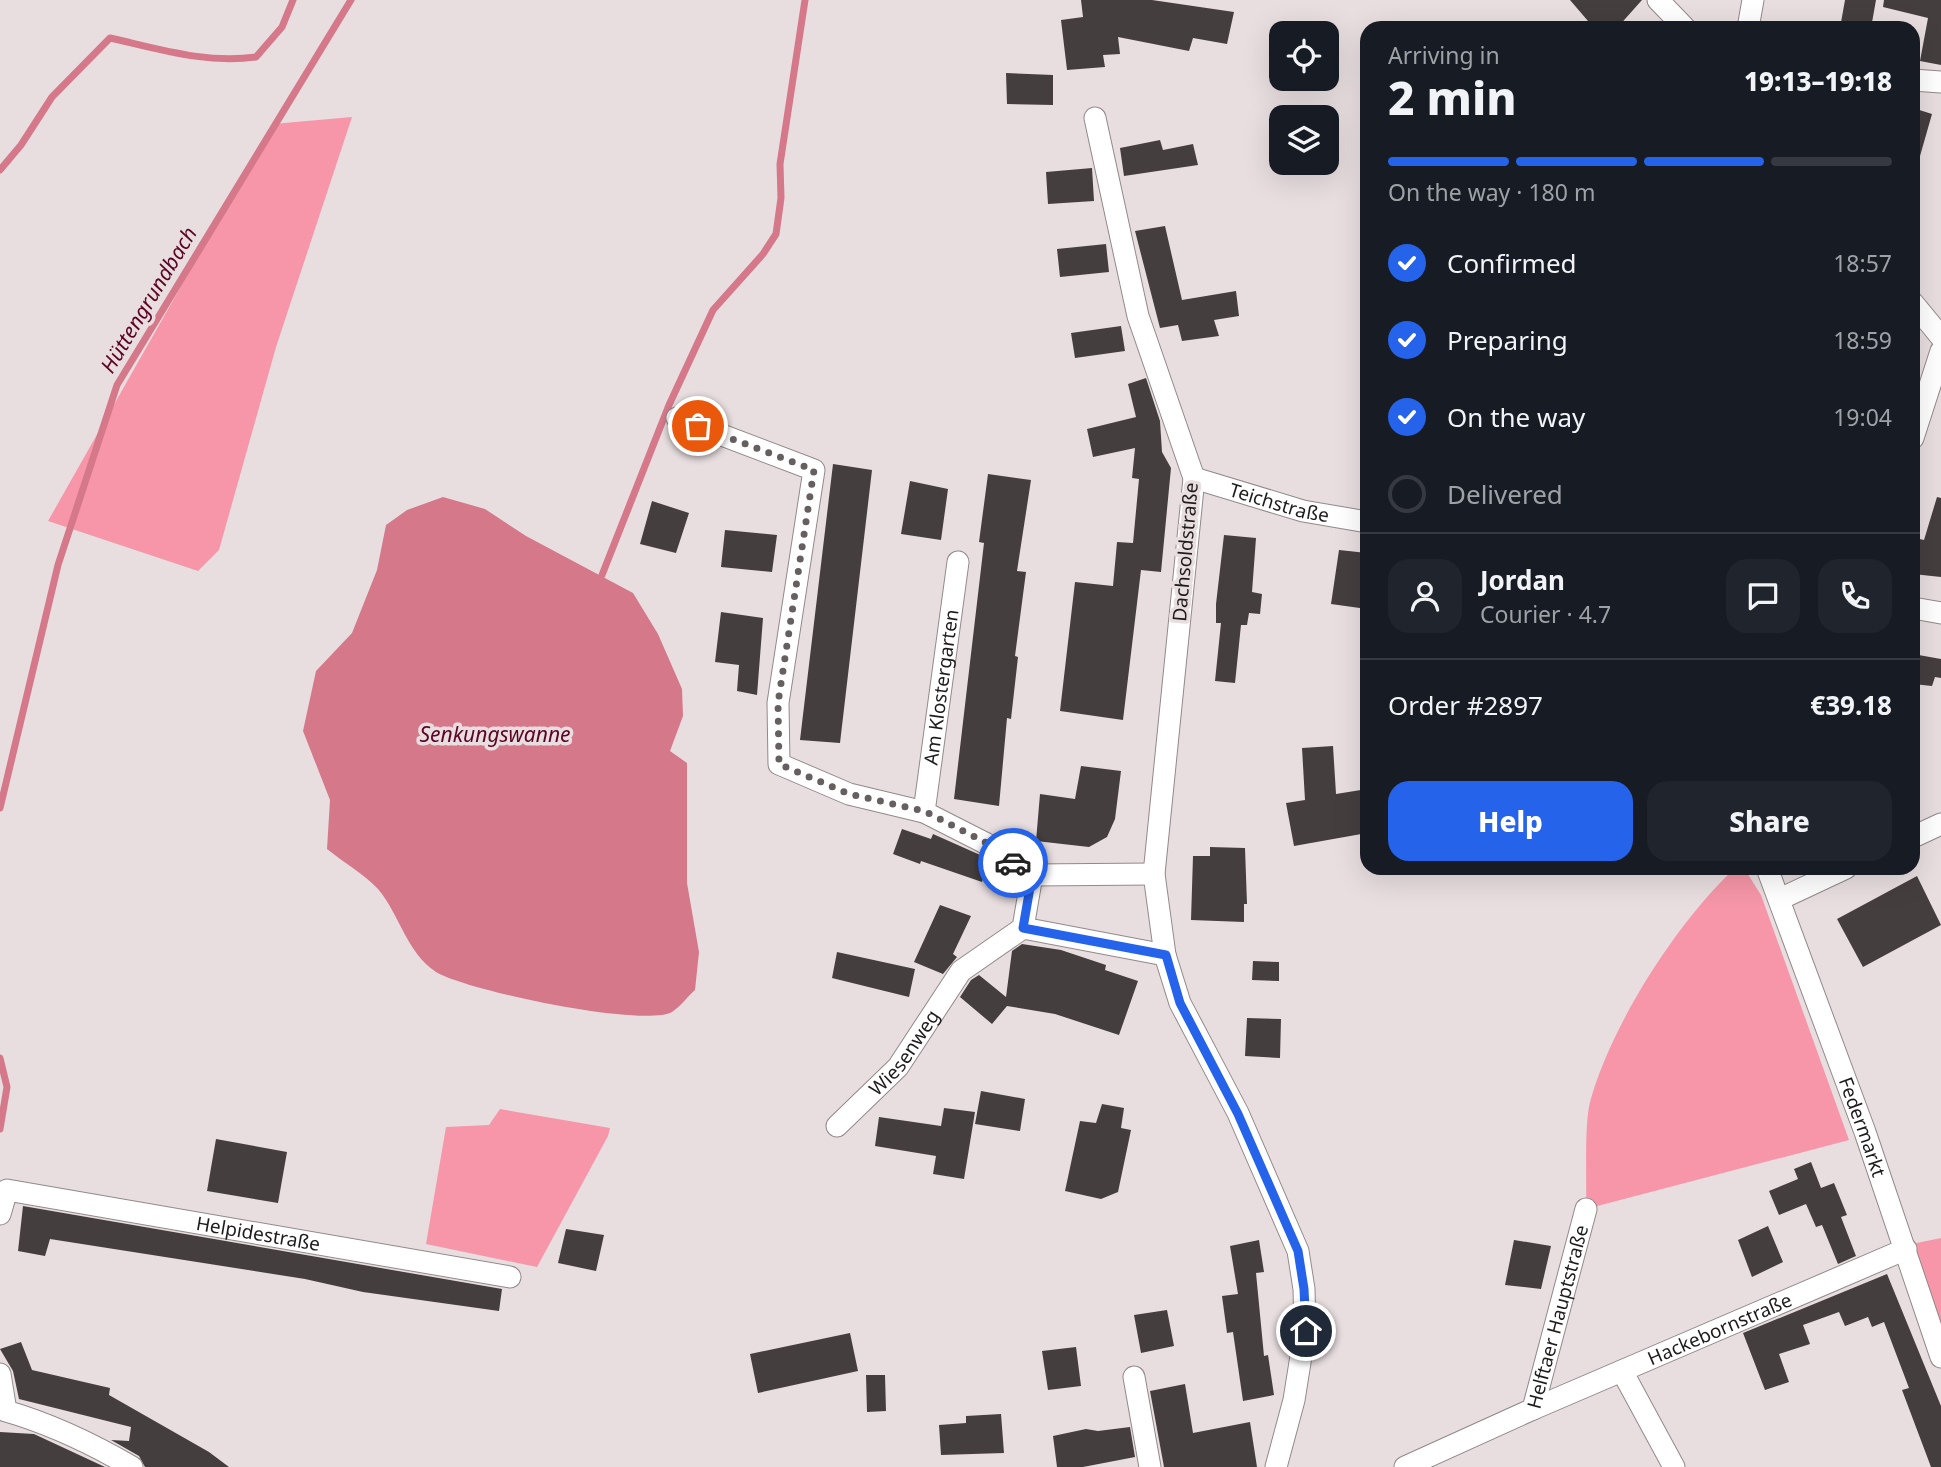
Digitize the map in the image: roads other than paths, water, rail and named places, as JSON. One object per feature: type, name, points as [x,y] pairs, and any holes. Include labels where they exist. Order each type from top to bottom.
[{"type":"street","points":[[1658,0],[1678,21]]},
{"type":"street","points":[[1749,21],[1753,0]]},
{"type":"street","points":[[1920,80],[1941,82]]},
{"type":"street","name":"Dachsoldstraße","points":[[1094,117],[1138,316],[1194,478],[1154,874],[1166,955],[1180,1003],[1238,1114],[1298,1251],[1304,1289],[1306,1331],[1294,1400],[1276,1467]]},
{"type":"street","points":[[1920,312],[1941,337]]},
{"type":"street","points":[[1920,416],[1941,351]]},
{"type":"street","points":[[677,418],[814,470],[778,703],[779,764],[849,794],[924,811],[985,842],[1032,876],[1154,874]]},
{"type":"street","name":"Teichstraße","points":[[1194,478],[1303,511],[1360,521]]},
{"type":"street","name":"Am Klostergarten","points":[[924,811],[958,562]]},
{"type":"street","points":[[1920,609],[1941,613]]},
{"type":"street","points":[[1920,834],[1941,824]]},
{"type":"street","name":"Federmarkt","points":[[1770,875],[1906,1249],[1941,1357]]},
{"type":"street","points":[[1780,898],[1831,875]]},
{"type":"street","points":[[1032,876],[1023,928],[1166,955]]},
{"type":"street","name":"Wiesenweg","points":[[837,1126],[898,1067],[961,971],[1023,928]]},
{"type":"street","name":"Helpidestraße","points":[[0,1214],[7,1190],[509,1277]]},
{"type":"street","name":"Helftaer Hauptstraße","points":[[1405,1467],[1533,1409],[1586,1209]]},
{"type":"street","name":"Hackebornstraße","points":[[1533,1409],[1906,1249]]},
{"type":"street","points":[[1622,1371],[1674,1467]]},
{"type":"street","points":[[0,1374],[6,1410],[41,1420],[88,1441],[132,1467]]},
{"type":"street","points":[[1133,1377],[1150,1467]]},
{"type":"water","name":"Senkungswanne","points":[[443,497],[485,509],[526,536],[633,593],[658,634],[682,689],[683,716],[670,751],[687,763],[687,883],[699,952],[695,990],[672,1012],[654,1016],[627,1015],[554,1005],[481,988],[436,972],[410,944],[378,889],[327,849],[330,800],[303,731],[316,671],[352,633],[377,570],[386,525],[407,510]]},
{"type":"waterway","points":[[0,170],[21,145],[52,97],[110,38],[201,57],[256,57],[282,27],[293,0]]},
{"type":"waterway","name":"Hüttengrundbach","points":[[0,808],[58,565],[117,385],[351,0]]},
{"type":"waterway","points":[[602,575],[669,405],[713,310],[763,254],[776,234],[781,198],[780,164],[805,0]]},
{"type":"waterway","name":"Hüttengrundbach","points":[[0,1058],[7,1087],[0,1129]]}]
